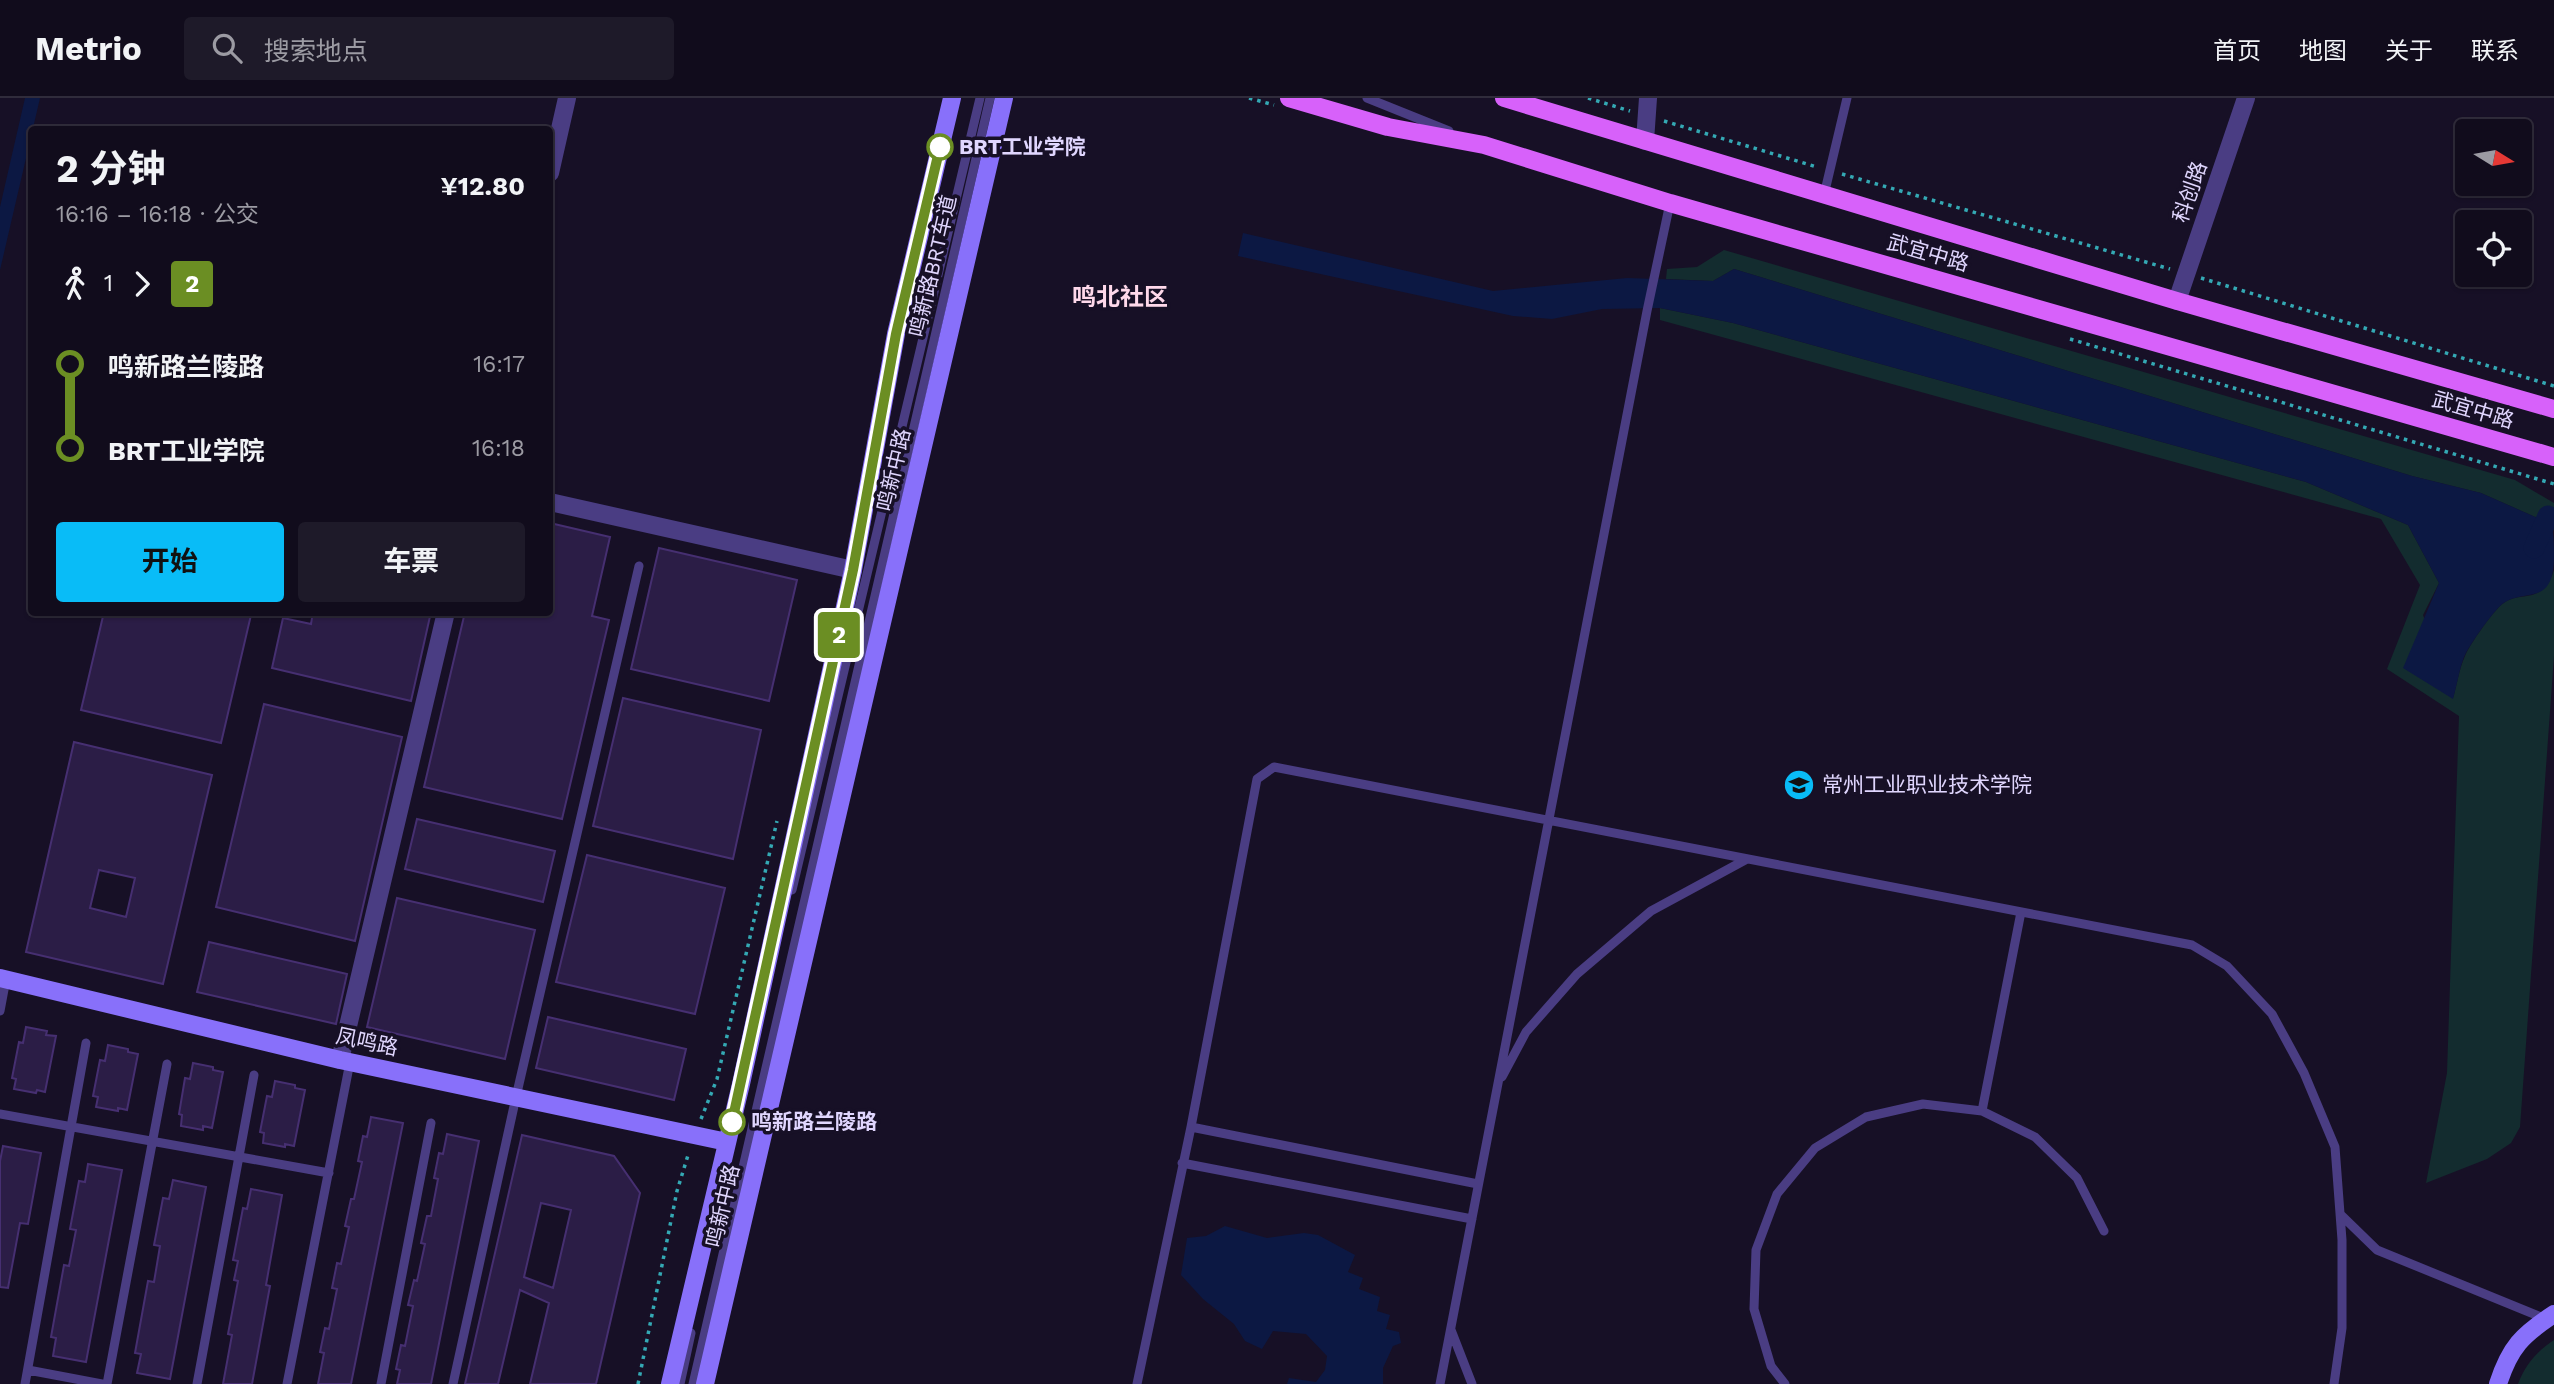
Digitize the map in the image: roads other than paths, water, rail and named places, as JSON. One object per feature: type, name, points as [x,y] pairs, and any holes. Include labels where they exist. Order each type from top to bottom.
[{"type":"main road","name":"鸣新中路","points":[[670,1384],[727,1142],[853,570],[896,334],[952,98]]},
{"type":"main road","name":"鸣新中路","points":[[705,1384],[1004,98]]},
{"type":"main road","name":"武宜中路","points":[[1289,98],[1388,127],[1484,145],[1670,203],[2554,457]]},
{"type":"main road","name":"武宜中路","points":[[1504,98],[2177,300],[2554,409]]},
{"type":"main road","name":"凤鸣路","points":[[3,978],[345,1061],[727,1142]]},
{"type":"main road","points":[[2498,1384],[2506,1360],[2529,1330],[2550,1317],[2554,1300]]},
{"type":"street","points":[[553,160],[567,98]]},
{"type":"street","name":"科创路","points":[[2177,300],[2246,98]]},
{"type":"street","points":[[1645,141],[1647,107]]},
{"type":"street","points":[[553,503],[853,570]]},
{"type":"street","points":[[345,1061],[445,616]]},
{"type":"lane","name":"鸣新路BRT车道","points":[[680,1384],[762,1018],[981,98]]},
{"type":"lane","name":"鸣新路BRT车道","points":[[693,1384],[990,98]]},
{"type":"lane","points":[[1367,98],[1484,145]]},
{"type":"lane","points":[[1824,195],[1847,98]]},
{"type":"lane","points":[[1440,1384],[1670,203]]},
{"type":"lane","points":[[453,1384],[516,1097],[639,566]]},
{"type":"lane","points":[[1137,1384],[1191,1127],[1257,779],[1274,767],[2192,945],[2227,966],[2272,1014],[2304,1073],[2335,1147],[2342,1240],[2342,1328],[2334,1384]]},
{"type":"lane","points":[[1498,1085],[1526,1032],[1577,974],[1651,911],[1747,859]]},
{"type":"lane","points":[[1982,1111],[2021,912]]},
{"type":"lane","points":[[0,1011],[3,978]]},
{"type":"lane","points":[[25,1384],[86,1043]]},
{"type":"lane","points":[[287,1384],[328,1174],[345,1061]]},
{"type":"lane","points":[[107,1384],[167,1063]]},
{"type":"lane","points":[[197,1384],[254,1076]]},
{"type":"lane","points":[[1784,1384],[1771,1366],[1754,1309],[1756,1250],[1777,1194],[1815,1148],[1866,1117],[1923,1104],[1982,1111],[2035,1137],[2052,1153],[2077,1178],[2104,1231]]},
{"type":"lane","points":[[0,1114],[328,1174]]},
{"type":"lane","points":[[381,1384],[431,1123]]},
{"type":"lane","points":[[1191,1127],[1478,1184]]},
{"type":"lane","points":[[1182,1163],[1472,1220]]},
{"type":"lane","points":[[2340,1214],[2376,1250],[2550,1317]]},
{"type":"lane","points":[[1450,1329],[1472,1384]]},
{"type":"lane","points":[[28,1370],[102,1384]]},
{"type":"water","points":[[25,98],[40,98],[33,126],[28,126],[28,150],[0,270],[0,207]]},
{"type":"water","points":[[1243,233],[1493,291],[1627,278],[1713,281],[1734,269],[2412,476],[2481,493],[2551,524],[2554,544],[2552,573],[2542,591],[2507,601],[2489,618],[2464,657],[2453,699],[2403,668],[2439,583],[2408,525],[2306,482],[1733,323],[1660,308],[1602,309],[1552,319],[1513,316],[1238,256]]},
{"type":"water","points":[[1225,1226],[1267,1238],[1304,1233],[1318,1235],[1355,1255],[1348,1272],[1363,1278],[1359,1289],[1380,1297],[1377,1311],[1390,1315],[1386,1329],[1399,1332],[1401,1343],[1393,1346],[1383,1368],[1383,1384],[1287,1384],[1289,1378],[1316,1382],[1325,1370],[1327,1356],[1306,1334],[1273,1331],[1262,1349],[1245,1341],[1234,1324],[1203,1299],[1181,1275],[1187,1238],[1206,1236]]},
{"type":"waterway","points":[[2534,548],[2548,516]]},
{"type":"place","name":"BRT工业学院","points":[[940,147]]},
{"type":"place","name":"常州工业职业技术学院","points":[[1799,785]]},
{"type":"place","name":"鸣新路兰陵路","points":[[732,1122]]},
{"type":"district","name":"鸣北社区","points":[[1120,297]]}]
